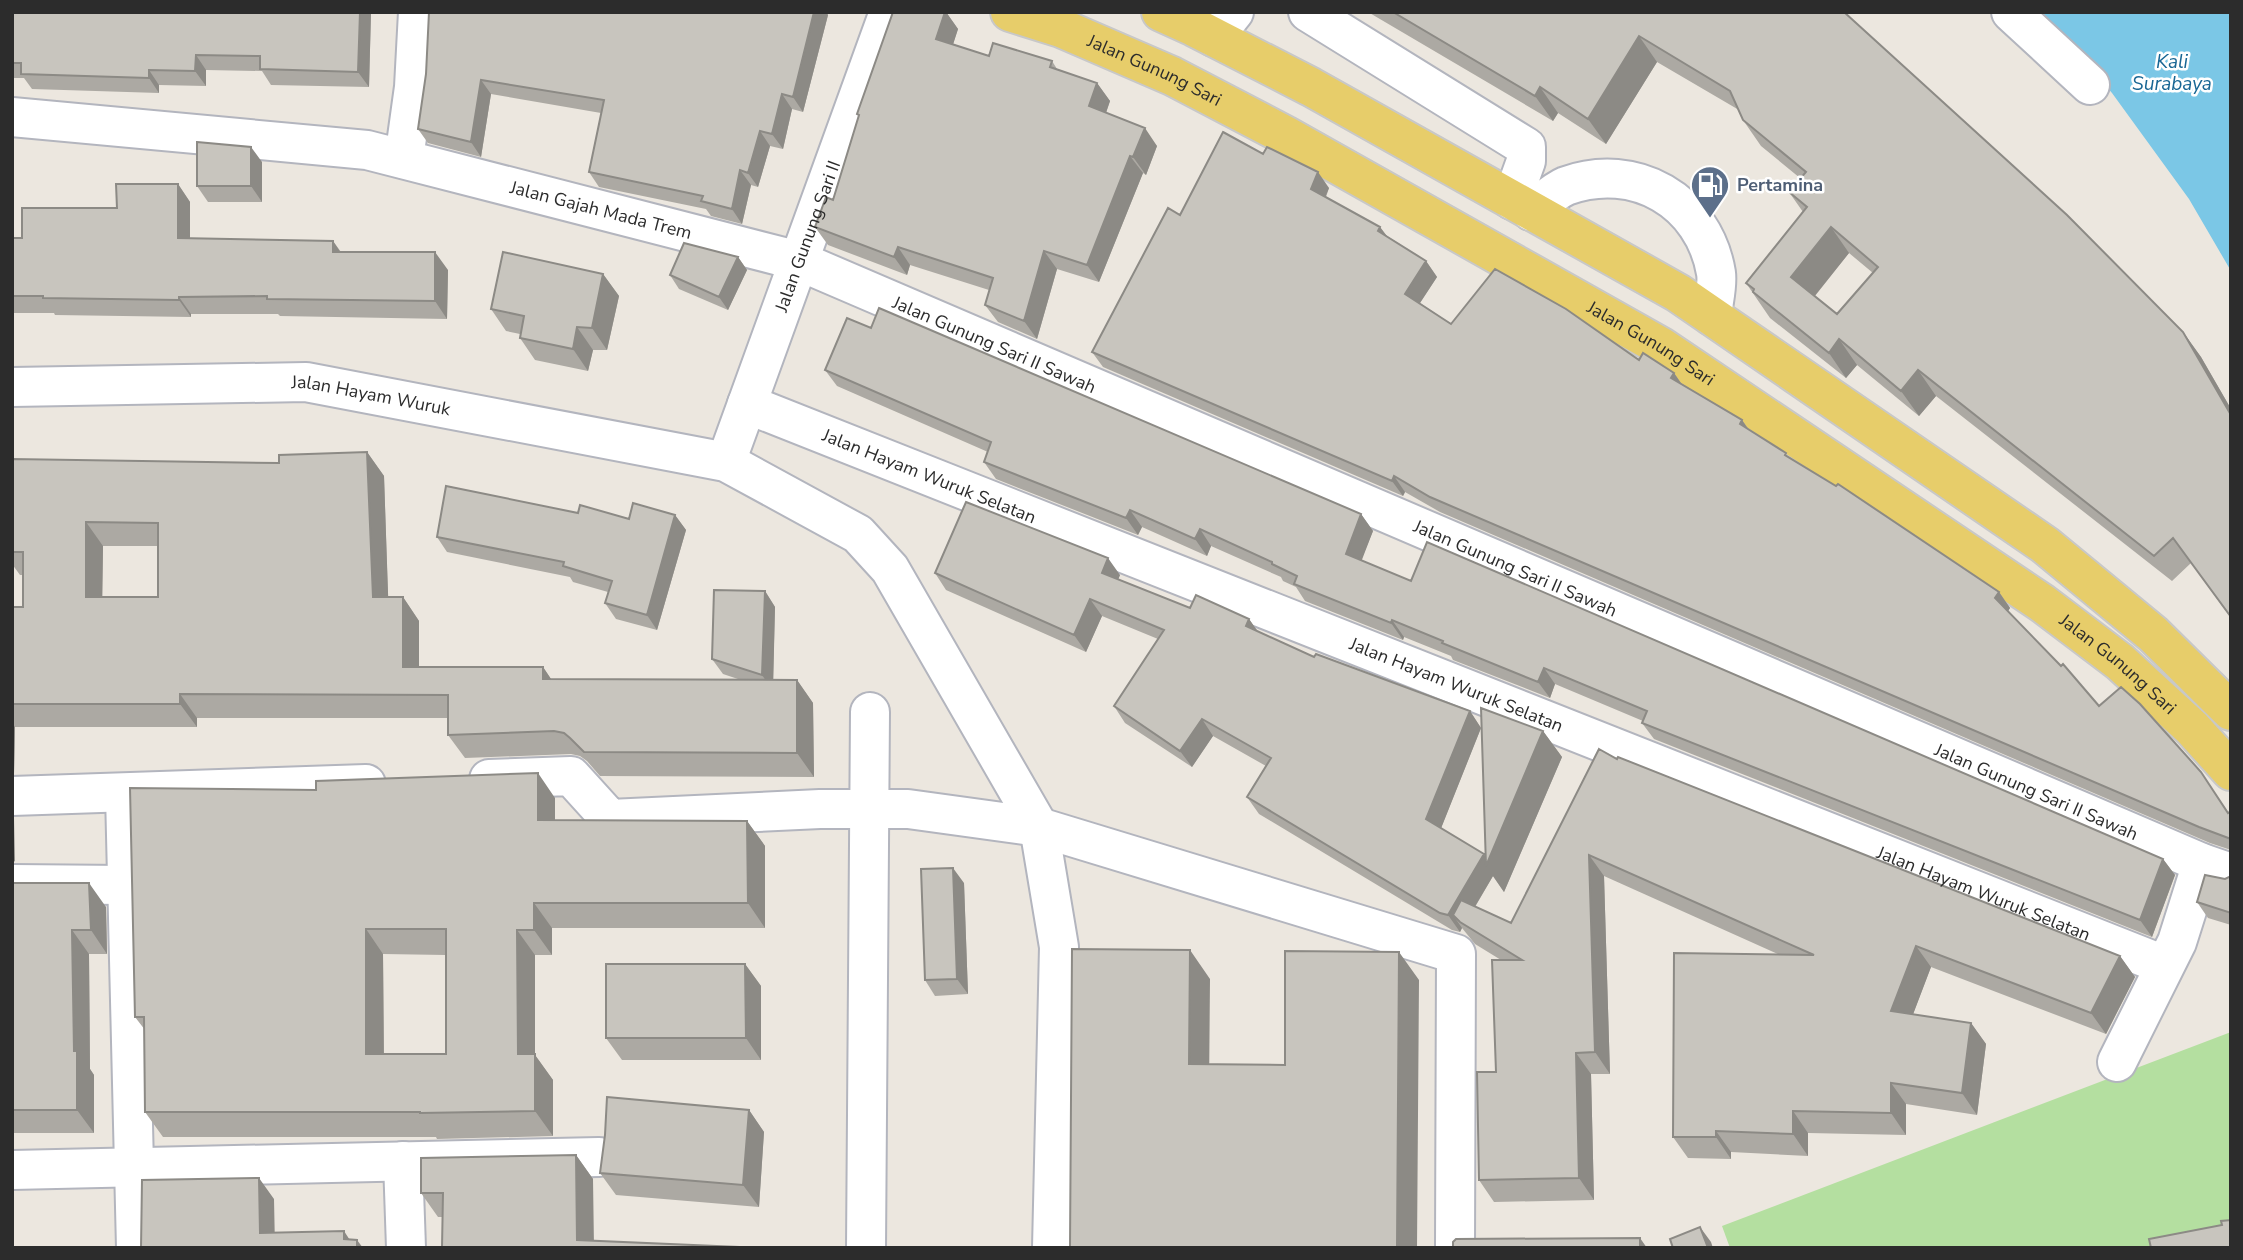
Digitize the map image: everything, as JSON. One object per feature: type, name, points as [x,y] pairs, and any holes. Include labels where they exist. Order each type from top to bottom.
[{"type":"main road","name":"Jalan Gunung Sari","points":[[1010,12],[1061,27],[1172,76],[1285,135],[1660,346],[2042,603],[2120,662],[2192,728],[2231,771]]},
{"type":"main road","points":[[1201,20],[1311,87],[1678,293],[2045,545],[2153,634],[2231,710]]},
{"type":"main road","points":[[2042,603],[2070,565]]},
{"type":"street","points":[[404,159],[414,87],[418,12]]},
{"type":"street","name":"Jalan Gunung Sari II","points":[[726,462],[889,12]]},
{"type":"street","points":[[1308,12],[1526,147],[1521,206]]},
{"type":"street","points":[[2011,12],[2090,85]]},
{"type":"street","name":"Jalan Gajah Mada Trem","points":[[12,117],[367,150],[799,261]]},
{"type":"street","points":[[1521,206],[1564,187],[1604,177],[1644,183],[1680,204],[1705,235],[1716,275],[1712,316]]},
{"type":"street","name":"Jalan Gunung Sari II Sawah","points":[[799,261],[2216,868]]},
{"type":"street","name":"Jalan Hayam Wuruk","points":[[12,387],[306,382],[726,462],[858,534],[890,569],[1040,827]]},
{"type":"street","name":"Jalan Hayam Wuruk Selatan","points":[[747,404],[2164,965]]},
{"type":"street","points":[[866,1248],[870,712]]},
{"type":"street","points":[[460,780],[571,776],[610,819],[868,808],[908,809],[1040,827],[1456,954],[1455,1248]]},
{"type":"street","points":[[12,796],[404,783]]},
{"type":"street","points":[[125,793],[136,1248]]},
{"type":"street","points":[[1040,827],[1059,947],[1052,1248]]},
{"type":"street","points":[[2117,1062],[2164,965],[2216,868]]},
{"type":"street","points":[[12,884],[126,885]]},
{"type":"street","points":[[12,1170],[599,1157]]},
{"type":"street","points":[[403,1161],[406,1248]]},
{"type":"green space","points":[[2231,1032],[2231,1221],[2161,1248],[1730,1248],[1722,1226]]},
{"type":"water","name":"Kali Surabaya","points":[[2042,12],[2231,12],[2231,271],[2189,199],[2112,93]]},
{"type":"building","points":[[12,12],[360,12],[358,72],[260,69],[260,56],[196,55],[195,71],[149,70],[149,78],[21,74],[21,63],[12,63]]},
{"type":"building","points":[[429,12],[814,12],[793,97],[782,94],[772,134],[760,131],[748,173],[740,170],[732,209],[701,201],[703,196],[589,172],[604,100],[481,80],[471,142],[418,129],[426,74]]},
{"type":"building","points":[[893,12],[945,12],[936,39],[989,56],[993,43],[1052,61],[1050,67],[1097,83],[1089,106],[1145,128],[1133,157],[1130,156],[1087,265],[1044,251],[1024,321],[985,305],[993,278],[898,247],[894,257],[815,227],[826,197],[833,200],[859,115],[857,114]]},
{"type":"building","points":[[1393,12],[1844,12],[2067,215],[2183,332],[2231,415],[2231,617],[2173,538],[2154,556],[1918,370],[1901,391],[1839,339],[1829,353],[1753,292],[1754,289],[1746,283],[1807,207],[1789,192],[1806,172],[1743,120],[1730,91],[1639,36],[1588,119],[1540,87],[1535,96]],"holes":[[[1831,227],[1878,267],[1837,314],[1791,277]]]},
{"type":"building","points":[[1223,132],[1263,154],[1267,147],[1318,172],[1311,189],[1380,227],[1378,231],[1426,261],[1405,294],[1451,324],[1495,269],[1566,309],[1639,360],[1643,353],[1674,373],[1671,378],[1742,420],[1740,424],[1786,453],[1785,455],[1836,486],[1838,484],[1999,592],[1995,598],[2061,666],[2063,664],[2099,706],[2121,687],[2140,704],[2201,772],[2228,813],[2231,811],[2231,839],[1430,497],[1394,476],[1392,481],[1092,352],[1168,208],[1180,215]]},
{"type":"building","points":[[197,142],[251,147],[251,186],[197,186]]},
{"type":"building","points":[[116,184],[178,184],[178,238],[333,241],[333,252],[435,252],[435,301],[267,299],[267,296],[179,297],[179,300],[12,296],[12,238],[22,238],[22,208],[117,208]]},
{"type":"building","points":[[684,243],[738,257],[719,297],[670,275]]},
{"type":"building","points":[[503,252],[603,274],[592,328],[577,327],[573,349],[520,338],[524,316],[491,309]]},
{"type":"building","points":[[879,308],[1361,514],[1346,554],[1411,581],[1427,542],[2163,859],[2140,920],[1642,723],[1647,711],[1544,668],[1538,682],[1392,620],[1391,623],[1294,584],[1297,576],[1200,529],[1195,539],[1130,510],[1126,518],[984,462],[991,442],[825,370],[847,318],[871,328]]},
{"type":"building","points":[[367,452],[373,597],[403,597],[403,667],[543,667],[543,679],[797,680],[797,753],[584,752],[564,733],[554,731],[448,735],[448,695],[180,694],[180,704],[12,704],[12,607],[23,607],[23,552],[12,552],[12,459],[279,463],[279,455]],"holes":[[[86,522],[158,523],[158,597],[86,597]]]},
{"type":"building","points":[[446,486],[578,513],[580,505],[629,519],[633,503],[675,515],[647,615],[605,603],[612,581],[563,566],[564,562],[437,537]]},
{"type":"building","points":[[966,502],[1108,558],[1102,573],[1190,608],[1196,595],[1249,619],[1246,626],[1314,657],[1316,654],[1470,711],[1426,819],[1484,854],[1448,915],[1440,913],[1247,797],[1271,758],[1202,719],[1180,751],[1114,706],[1164,630],[1090,599],[1074,635],[935,573]]},
{"type":"building","points":[[714,590],[765,591],[762,675],[712,659]]},
{"type":"building","points":[[1481,708],[1543,731],[1486,866]]},
{"type":"building","points":[[1599,749],[1617,759],[1618,757],[2120,956],[2091,1013],[1916,946],[1891,1011],[1971,1023],[1962,1093],[1891,1083],[1891,1113],[1793,1111],[1793,1134],[1716,1131],[1716,1137],[1673,1137],[1674,953],[1814,955],[1589,855],[1595,1052],[1576,1053],[1579,1178],[1479,1180],[1477,1072],[1496,1072],[1492,960],[1522,960],[1453,915],[1461,900],[1511,923]]},
{"type":"building","points":[[538,773],[538,820],[747,821],[748,903],[534,903],[534,930],[517,930],[518,1054],[535,1054],[535,1111],[145,1112],[144,1017],[135,1017],[130,788],[316,790],[316,781]],"holes":[[[366,929],[446,929],[446,1054],[366,1054]]]},
{"type":"building","points":[[953,868],[957,979],[925,980],[921,869]]},
{"type":"building","points":[[2205,875],[2225,879],[2231,876],[2231,913],[2197,902]]},
{"type":"building","points":[[12,883],[89,883],[91,930],[72,930],[77,1110],[12,1110]]},
{"type":"building","points":[[1072,949],[1190,950],[1189,1064],[1285,1065],[1285,951],[1399,952],[1397,1248],[1070,1248]]},
{"type":"building","points":[[606,964],[745,964],[746,1038],[606,1038]]},
{"type":"building","points":[[607,1097],[749,1110],[743,1185],[600,1173]]},
{"type":"building","points":[[576,1155],[577,1240],[739,1248],[442,1248],[443,1193],[421,1193],[421,1158]]},
{"type":"building","points":[[259,1178],[260,1233],[344,1231],[344,1239],[357,1240],[357,1248],[141,1248],[142,1180]]},
{"type":"building","points":[[2231,1220],[2231,1248],[2151,1248],[2149,1239],[2222,1225],[2221,1221]]},
{"type":"building","points":[[1700,1227],[1708,1248],[1673,1248],[1670,1239]]},
{"type":"building","points":[[1640,1238],[1640,1248],[1453,1248],[1456,1239]]},
{"type":"place","name":"Pertamina","points":[[1710,219]]}]
